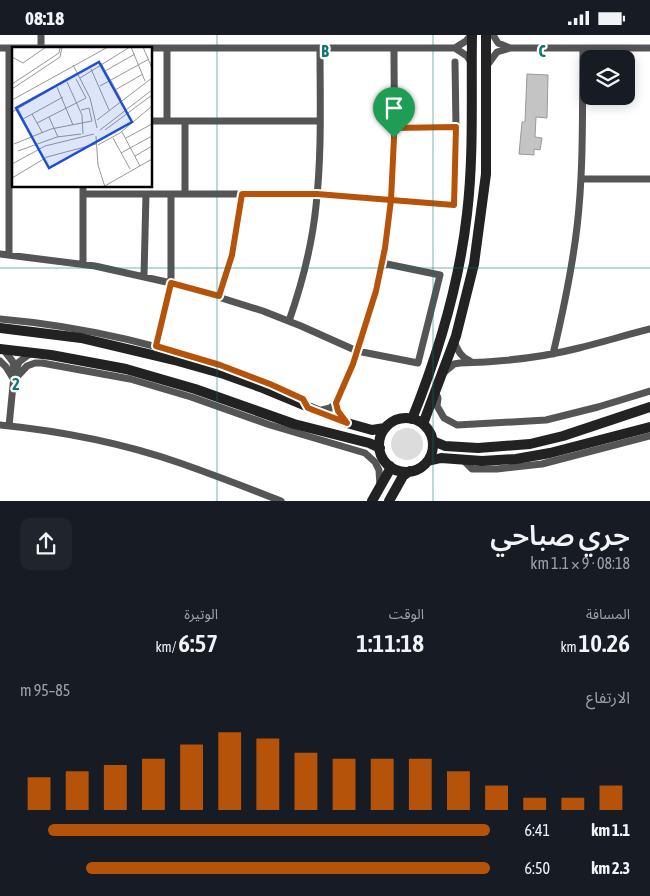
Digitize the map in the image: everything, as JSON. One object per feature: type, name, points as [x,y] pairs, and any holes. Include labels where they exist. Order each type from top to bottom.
[{"type":"main road","points":[[412,419],[432,371],[458,275],[467,214],[471,169],[471,35]]},
{"type":"main road","points":[[423,424],[454,341],[474,264],[484,197],[487,144],[486,35]]},
{"type":"main road","points":[[0,328],[81,338],[170,359],[224,374],[260,387],[312,410],[372,430],[385,428],[398,419],[412,419],[423,424],[430,432],[433,441],[432,452],[428,461],[420,468],[410,471],[399,470],[390,465],[383,458],[380,448],[381,437],[385,428]]},
{"type":"main road","points":[[2,349],[32,352],[126,369],[171,381],[278,419],[369,443],[380,448]]},
{"type":"main road","points":[[433,441],[445,446],[478,448],[530,444],[563,436],[650,407]]},
{"type":"main road","points":[[428,461],[441,458],[499,460],[532,456],[650,427]]},
{"type":"main road","points":[[372,501],[389,471],[390,465]]},
{"type":"main road","points":[[389,501],[404,476],[410,471]]},
{"type":"street","points":[[152,48],[454,48],[466,41],[471,35]]},
{"type":"street","points":[[494,35],[498,43],[510,48]]},
{"type":"street","points":[[0,48],[9,48],[11,120],[9,255]]},
{"type":"street","points":[[167,48],[167,121]]},
{"type":"street","points":[[289,321],[304,273],[312,235],[317,194],[320,48]]},
{"type":"street","points":[[347,423],[338,411],[336,403],[357,351],[376,291],[391,200],[394,128],[394,48]]},
{"type":"street","points":[[454,48],[467,56],[471,62]]},
{"type":"street","points":[[486,67],[497,52],[510,48],[650,49]]},
{"type":"street","points":[[553,354],[571,269],[577,226],[581,179],[583,48]]},
{"type":"street","points":[[83,264],[83,190],[146,194],[317,194],[454,205],[455,61]]},
{"type":"street","points":[[152,121],[320,121]]},
{"type":"street","points":[[185,121],[185,194]]},
{"type":"street","points":[[394,128],[456,127]]},
{"type":"street","points":[[581,179],[650,179]]},
{"type":"street","points":[[144,276],[146,194]]},
{"type":"street","points":[[156,346],[171,283],[171,194]]},
{"type":"street","points":[[219,296],[232,255],[242,194]]},
{"type":"street","points":[[0,254],[83,264],[171,283],[219,296],[289,321],[357,351],[418,363],[440,275],[382,263]]},
{"type":"street","points":[[0,319],[73,328],[156,346],[220,365],[270,384],[303,399],[312,410],[324,410],[336,403]]},
{"type":"street","points":[[442,374],[454,364],[511,361],[553,354],[650,329]]},
{"type":"street","points":[[454,341],[460,354],[475,363]]},
{"type":"street","points":[[2,349],[12,362],[14,377]]},
{"type":"street","points":[[9,426],[14,377],[19,362],[32,352]]},
{"type":"street","points":[[0,361],[14,377]]},
{"type":"street","points":[[14,377],[28,366],[42,363],[130,379],[191,397],[277,427],[365,453],[375,462],[379,470],[380,487]]},
{"type":"street","points":[[435,392],[438,398],[437,406],[444,418],[457,425],[546,420],[650,391]]},
{"type":"street","points":[[0,425],[88,438],[132,449],[179,463],[281,501]]},
{"type":"street","points":[[463,460],[472,469],[519,467],[542,464],[650,436]]},
{"type":"shaded area","points":[[407,428],[413,429],[418,433],[422,438],[422,450],[418,455],[413,459],[407,460],[401,459],[396,455],[392,450],[391,444],[392,438],[396,433],[401,429]]},
{"type":"building","points":[[527,74],[548,75],[547,118],[536,117],[535,137],[542,138],[540,150],[534,149],[534,155],[519,154],[522,122],[525,122]]},
{"type":"route","points":[[394,138],[391,200],[317,194],[242,194],[232,255],[219,296],[171,283],[156,346],[220,365],[298,395],[305,401],[308,408],[347,423],[338,411],[336,403],[353,364],[376,291],[385,248],[391,200],[454,205],[456,127],[394,128],[394,138]]}]
